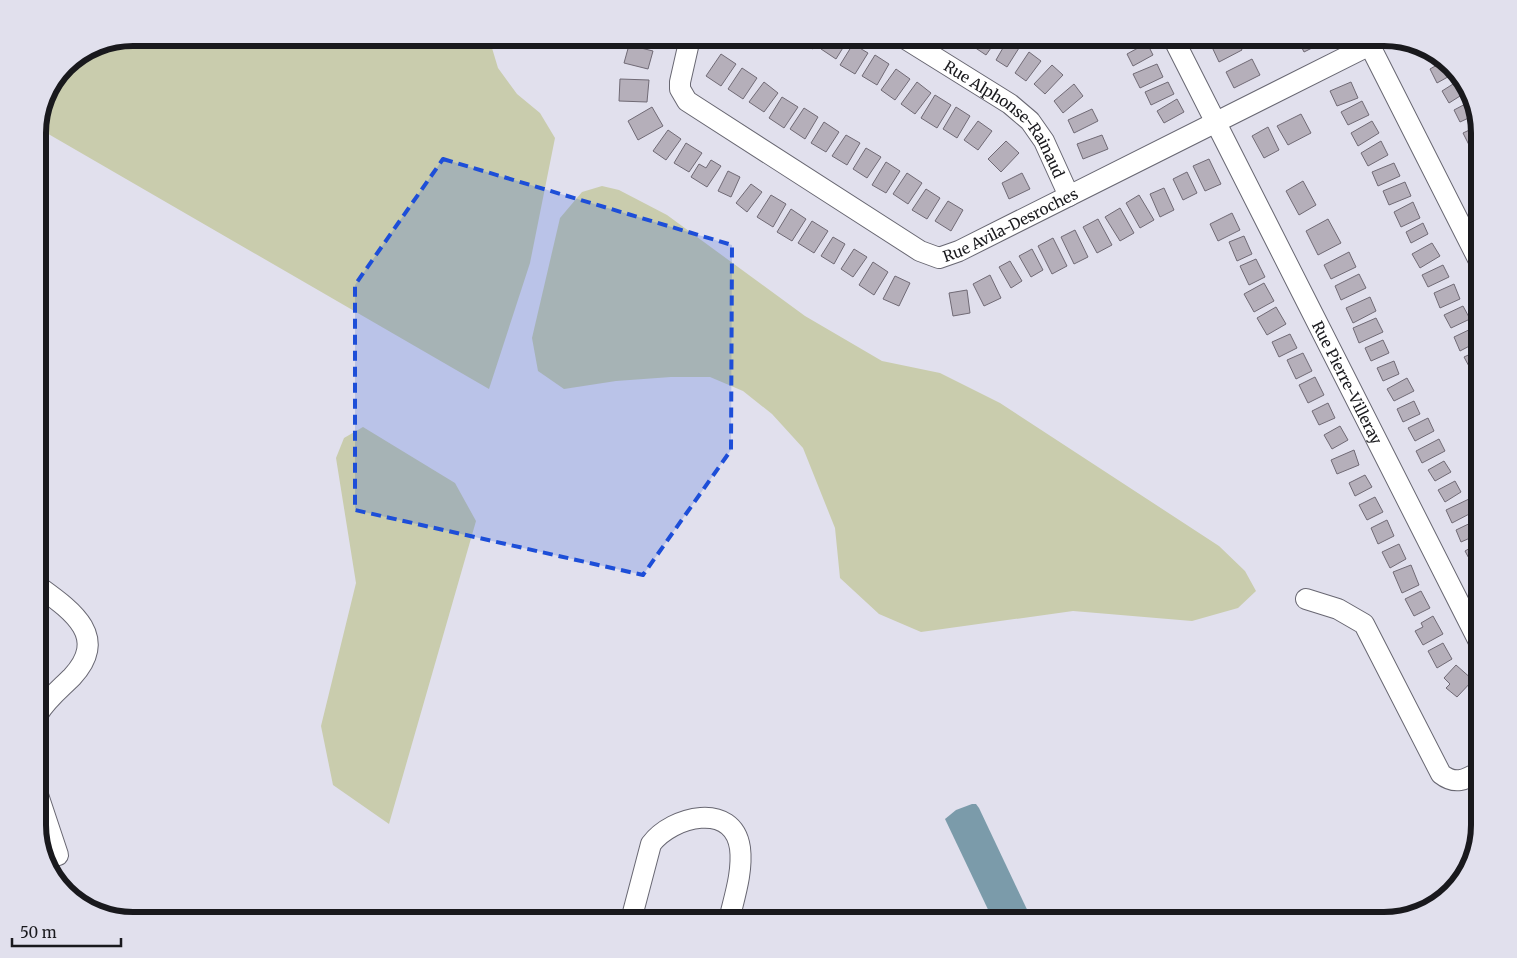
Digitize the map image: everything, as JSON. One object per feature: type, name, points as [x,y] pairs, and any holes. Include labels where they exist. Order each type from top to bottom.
[{"type":"street","name":"Rue Avila-Desroches","points":[[688,46],[680,82],[680,89],[687,102],[930,256],[949,256],[1216,122],[1359,46]]},
{"type":"street","name":"Rue Alphonse-Rainaud","points":[[917,46],[1010,104],[1030,121],[1044,141],[1069,196]]},
{"type":"street","points":[[1177,46],[1216,122]]},
{"type":"street","points":[[1371,46],[1471,243]]},
{"type":"street","name":"Rue Pierre-Villeray","points":[[1216,122],[1471,624]]},
{"type":"street","points":[[46,592],[74,615],[87,632],[89,645],[82,664],[46,703]]},
{"type":"street","points":[[1306,599],[1338,608],[1364,624],[1441,774],[1452,781],[1459,781],[1471,776]]},
{"type":"street","points":[[634,912],[652,844],[659,834],[669,826],[700,818],[711,818],[724,823],[733,832],[740,847],[738,879],[731,912]]},
{"type":"street","points":[[46,819],[58,855]]},
{"type":"highlighted area","points":[[443,159],[732,245],[731,450],[643,575],[355,510],[355,285]]},
{"type":"green space","points":[[133,46],[491,46],[498,68],[517,94],[540,113],[555,138],[530,263],[489,389],[46,133],[49,110],[64,80],[76,68],[100,53],[116,48]]},
{"type":"green space","points":[[602,186],[619,190],[667,215],[805,316],[882,361],[940,373],[1000,403],[1219,546],[1245,571],[1256,591],[1238,608],[1192,621],[1073,611],[921,632],[879,614],[840,578],[835,528],[803,448],[772,414],[743,391],[710,377],[671,377],[616,381],[564,389],[538,371],[532,338],[560,218],[582,192]]},
{"type":"green space","points":[[363,427],[455,483],[476,521],[389,824],[333,785],[321,726],[356,583],[336,458],[344,438]]},
{"type":"water","points":[[972,804],[976,804],[979,808],[1028,912],[989,912],[945,819],[956,810]]},
{"type":"building","points":[[629,46],[653,51],[648,69],[624,63]]},
{"type":"building","points":[[823,46],[844,46],[836,59],[821,49]]},
{"type":"building","points":[[852,46],[856,46],[868,53],[855,74],[840,65]]},
{"type":"building","points":[[975,46],[992,46],[986,55]]},
{"type":"building","points":[[1004,46],[1016,46],[1019,48],[1007,67],[996,60]]},
{"type":"building","points":[[1142,46],[1148,46],[1153,55],[1133,66],[1127,54]]},
{"type":"building","points":[[1240,46],[1242,50],[1219,62],[1212,47]]},
{"type":"building","points":[[1301,46],[1316,46],[1304,52]]},
{"type":"building","points":[[1029,52],[1041,61],[1026,81],[1015,73]]},
{"type":"building","points":[[721,54],[736,64],[721,86],[706,76]]},
{"type":"building","points":[[875,55],[889,64],[877,85],[862,76]]},
{"type":"building","points":[[1252,59],[1260,75],[1234,88],[1226,72]]},
{"type":"building","points":[[1157,64],[1163,77],[1140,88],[1133,74]]},
{"type":"building","points":[[1052,65],[1063,75],[1045,94],[1034,84]]},
{"type":"building","points":[[1437,65],[1449,76],[1437,83],[1430,69]]},
{"type":"building","points":[[742,68],[757,78],[743,99],[728,89]]},
{"type":"building","points":[[896,69],[910,79],[895,100],[881,90]]},
{"type":"building","points":[[620,79],[649,80],[647,102],[619,101]]},
{"type":"building","points":[[764,82],[778,93],[764,112],[749,102]]},
{"type":"building","points":[[917,82],[931,93],[915,114],[901,104]]},
{"type":"building","points":[[1168,82],[1174,94],[1151,105],[1145,92]]},
{"type":"building","points":[[1351,82],[1358,98],[1337,106],[1330,91]]},
{"type":"building","points":[[1455,83],[1462,95],[1449,103],[1442,91]]},
{"type":"building","points":[[1074,84],[1083,96],[1063,113],[1054,101]]},
{"type":"building","points":[[935,95],[951,105],[937,128],[921,118]]},
{"type":"building","points":[[782,97],[798,107],[784,128],[769,118]]},
{"type":"building","points":[[1177,99],[1184,112],[1164,123],[1157,111]]},
{"type":"building","points":[[1362,101],[1369,115],[1348,125],[1341,112]]},
{"type":"building","points":[[1466,104],[1469,118],[1460,122],[1454,110]]},
{"type":"building","points":[[652,107],[663,126],[638,140],[628,121]]},
{"type":"building","points":[[956,107],[970,116],[957,138],[943,129]]},
{"type":"building","points":[[804,108],[818,117],[805,139],[790,129]]},
{"type":"building","points":[[1092,109],[1098,121],[1074,133],[1068,120]]},
{"type":"building","points":[[1301,114],[1311,133],[1288,145],[1277,126]]},
{"type":"building","points":[[978,121],[992,131],[978,150],[964,140]]},
{"type":"building","points":[[1372,121],[1379,133],[1358,146],[1351,133]]},
{"type":"building","points":[[824,122],[839,132],[826,152],[811,143]]},
{"type":"building","points":[[1268,127],[1279,150],[1264,158],[1252,136]]},
{"type":"building","points":[[1471,129],[1471,144],[1469,145],[1463,133]]},
{"type":"building","points":[[668,130],[681,139],[666,160],[653,151]]},
{"type":"building","points":[[846,135],[860,143],[847,165],[832,156]]},
{"type":"building","points":[[1102,135],[1108,149],[1083,159],[1077,144]]},
{"type":"building","points":[[1006,141],[1019,153],[1001,172],[988,159]]},
{"type":"building","points":[[1381,141],[1388,155],[1368,166],[1361,153]]},
{"type":"building","points":[[686,143],[702,153],[689,172],[674,163]]},
{"type":"building","points":[[866,148],[881,157],[867,178],[853,169]]},
{"type":"building","points":[[1209,159],[1221,184],[1205,191],[1193,166]]},
{"type":"building","points":[[711,160],[721,166],[707,187],[691,177],[699,164],[706,168]]},
{"type":"building","points":[[886,162],[900,171],[886,193],[872,185]]},
{"type":"building","points":[[1394,163],[1400,176],[1378,186],[1372,172]]},
{"type":"building","points":[[728,171],[740,177],[731,197],[718,191]]},
{"type":"building","points":[[1187,172],[1197,193],[1183,200],[1173,179]]},
{"type":"building","points":[[907,173],[922,183],[908,204],[893,194]]},
{"type":"building","points":[[1022,173],[1030,189],[1009,199],[1002,183]]},
{"type":"building","points":[[1303,181],[1316,205],[1299,215],[1286,191]]},
{"type":"building","points":[[1405,182],[1411,196],[1389,205],[1383,191]]},
{"type":"building","points":[[751,184],[762,192],[747,212],[736,203]]},
{"type":"building","points":[[1164,188],[1174,210],[1160,217],[1150,194]]},
{"type":"building","points":[[926,189],[940,198],[927,219],[912,210]]},
{"type":"building","points":[[771,195],[786,204],[773,227],[757,217]]},
{"type":"building","points":[[1139,195],[1154,220],[1140,228],[1126,203]]},
{"type":"building","points":[[948,201],[963,210],[951,231],[935,221]]},
{"type":"building","points":[[1413,202],[1420,218],[1401,227],[1394,212]]},
{"type":"building","points":[[1120,208],[1134,233],[1120,241],[1105,217]]},
{"type":"building","points":[[791,209],[806,219],[792,241],[777,232]]},
{"type":"building","points":[[1232,213],[1240,230],[1218,241],[1210,224]]},
{"type":"building","points":[[1098,219],[1112,245],[1097,253],[1083,227]]},
{"type":"building","points":[[1328,219],[1341,243],[1318,255],[1306,231]]},
{"type":"building","points":[[812,221],[828,231],[814,253],[798,243]]},
{"type":"building","points":[[1423,223],[1428,234],[1411,243],[1406,232]]},
{"type":"building","points":[[1075,230],[1088,257],[1074,264],[1061,237]]},
{"type":"building","points":[[1244,236],[1252,254],[1237,261],[1229,242]]},
{"type":"building","points":[[833,237],[845,244],[834,264],[821,256]]},
{"type":"building","points":[[1053,238],[1067,266],[1052,274],[1038,246]]},
{"type":"building","points":[[1432,243],[1440,256],[1420,268],[1412,254]]},
{"type":"building","points":[[854,249],[867,257],[853,277],[841,269]]},
{"type":"building","points":[[1032,249],[1043,270],[1031,277],[1019,256]]},
{"type":"building","points":[[1349,252],[1356,267],[1331,279],[1324,265]]},
{"type":"building","points":[[1256,259],[1265,277],[1249,285],[1240,266]]},
{"type":"building","points":[[1010,261],[1022,281],[1011,288],[999,267]]},
{"type":"building","points":[[873,262],[888,272],[874,295],[859,285]]},
{"type":"building","points":[[1443,265],[1449,277],[1428,287],[1422,275]]},
{"type":"building","points":[[1359,274],[1366,288],[1341,300],[1335,286]]},
{"type":"building","points":[[990,275],[1001,298],[984,306],[973,284]]},
{"type":"building","points":[[895,276],[910,283],[899,306],[883,299]]},
{"type":"building","points":[[1264,283],[1274,301],[1254,312],[1244,294]]},
{"type":"building","points":[[1454,284],[1460,299],[1440,308],[1434,293]]},
{"type":"building","points":[[967,290],[970,313],[953,316],[949,293]]},
{"type":"building","points":[[1370,297],[1376,311],[1353,323],[1346,308]]},
{"type":"building","points":[[1463,306],[1470,319],[1451,328],[1444,315]]},
{"type":"building","points":[[1276,307],[1286,324],[1267,335],[1257,318]]},
{"type":"building","points":[[1376,318],[1383,332],[1359,343],[1353,328]]},
{"type":"building","points":[[1471,329],[1471,345],[1460,351],[1454,337]]},
{"type":"building","points":[[1290,334],[1297,348],[1279,357],[1272,342]]},
{"type":"building","points":[[1383,340],[1389,353],[1371,361],[1365,348]]},
{"type":"building","points":[[1303,353],[1312,371],[1296,379],[1287,360]]},
{"type":"building","points":[[1471,354],[1471,370],[1464,357]]},
{"type":"building","points":[[1394,361],[1399,374],[1383,381],[1377,368]]},
{"type":"building","points":[[1315,377],[1324,395],[1308,403],[1299,385]]},
{"type":"building","points":[[1407,378],[1414,391],[1394,401],[1387,389]]},
{"type":"building","points":[[1414,401],[1420,414],[1403,422],[1397,409]]},
{"type":"building","points":[[1328,403],[1335,418],[1319,425],[1312,411]]},
{"type":"building","points":[[1428,418],[1434,431],[1415,441],[1408,428]]},
{"type":"building","points":[[1340,426],[1348,440],[1332,449],[1324,435]]},
{"type":"building","points":[[1439,439],[1445,451],[1422,463],[1416,451]]},
{"type":"building","points":[[1354,450],[1359,465],[1337,474],[1331,460]]},
{"type":"building","points":[[1444,461],[1451,472],[1435,481],[1428,470]]},
{"type":"building","points":[[1365,475],[1372,487],[1355,496],[1349,483]]},
{"type":"building","points":[[1455,481],[1461,492],[1445,502],[1438,490]]},
{"type":"building","points":[[1375,497],[1383,512],[1367,520],[1359,505]]},
{"type":"building","points":[[1469,499],[1471,503],[1471,513],[1452,523],[1446,510]]},
{"type":"building","points":[[1387,520],[1394,536],[1378,544],[1371,528]]},
{"type":"building","points":[[1471,523],[1471,538],[1461,542],[1456,530]]},
{"type":"building","points":[[1399,544],[1406,559],[1390,568],[1382,552]]},
{"type":"building","points":[[1471,548],[1471,562],[1465,551]]},
{"type":"building","points":[[1411,565],[1419,585],[1402,593],[1393,572]]},
{"type":"building","points":[[1421,591],[1430,608],[1414,616],[1405,599]]},
{"type":"building","points":[[1433,616],[1443,634],[1423,645],[1415,631],[1423,627],[1421,623]]},
{"type":"building","points":[[1443,643],[1452,659],[1437,668],[1428,651]]},
{"type":"building","points":[[1456,665],[1471,678],[1471,682],[1457,697],[1446,688],[1450,684],[1444,678]]}]
